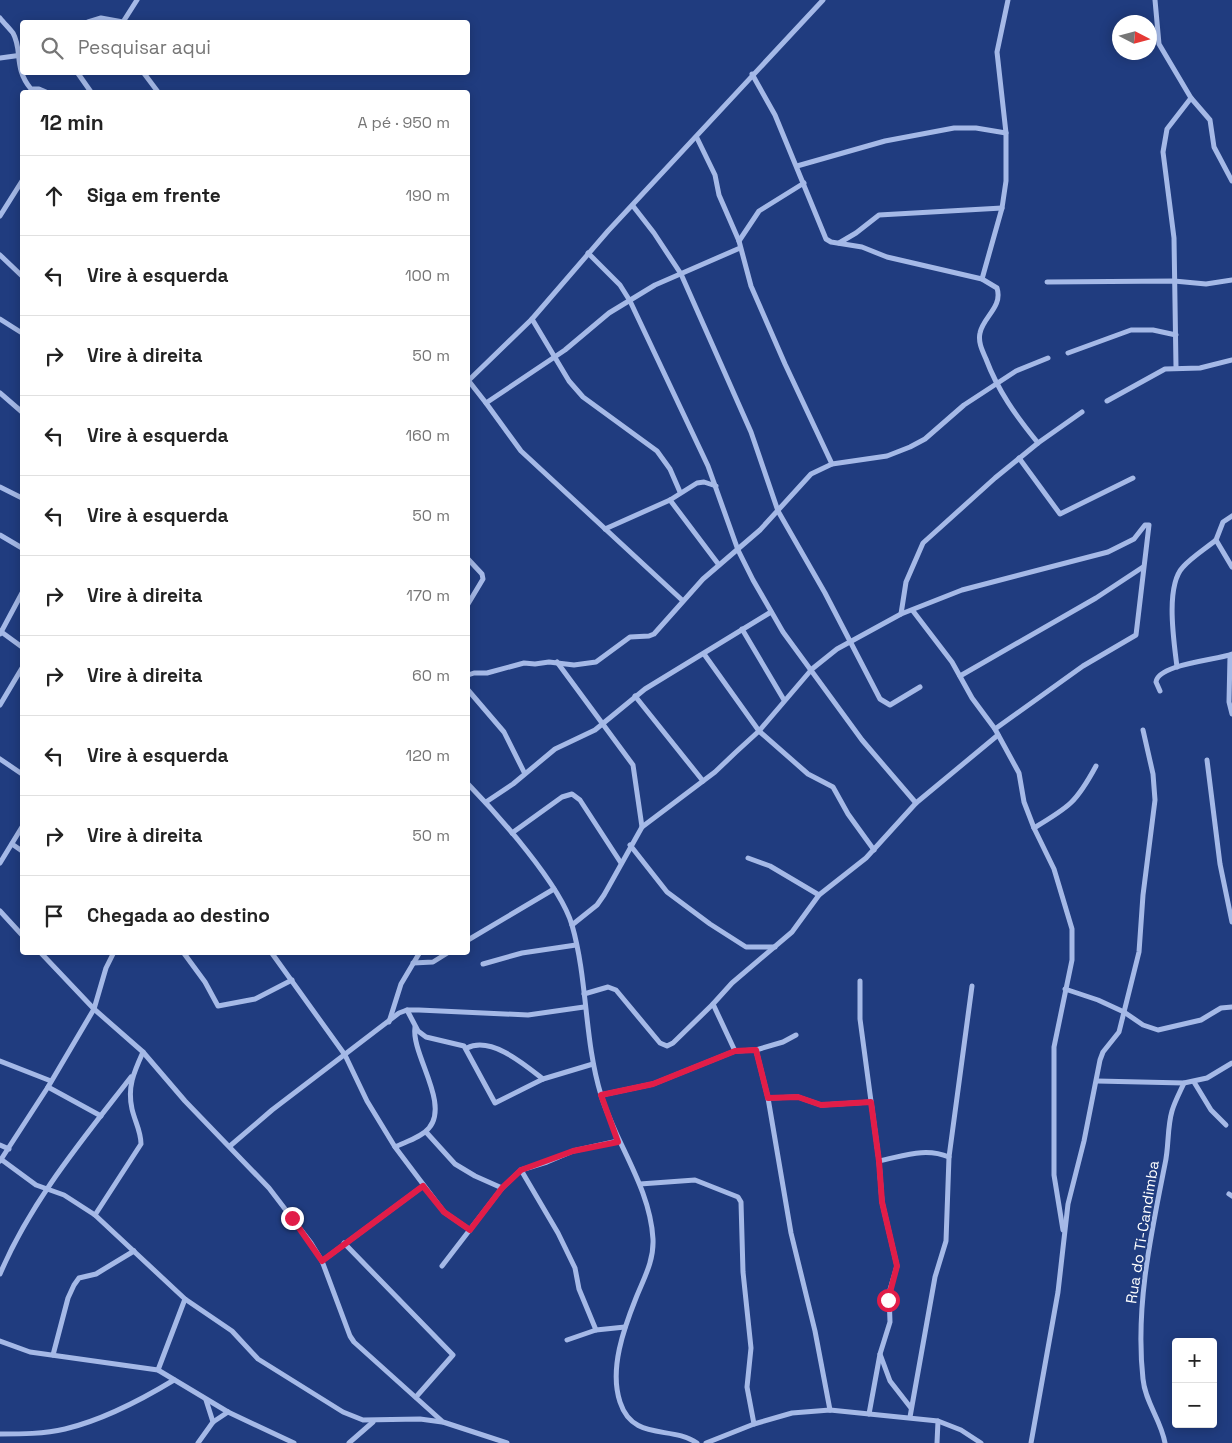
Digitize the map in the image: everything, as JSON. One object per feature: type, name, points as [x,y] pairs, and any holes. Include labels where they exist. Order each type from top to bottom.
[{"type":"street","points":[[124,20],[137,0]]},
{"type":"street","points":[[470,378],[532,319],[588,253],[697,138],[752,74],[823,0]]},
{"type":"street","points":[[982,279],[1002,208],[1006,181],[1006,133],[997,52],[1008,0]]},
{"type":"street","points":[[1155,0],[1158,44],[1190,98],[1210,120],[1214,147],[1232,181]]},
{"type":"street","points":[[0,18],[13,34],[20,56],[20,73]]},
{"type":"street","points":[[94,20],[101,18],[112,20]]},
{"type":"street","points":[[0,58],[20,56]]},
{"type":"street","points":[[752,74],[775,115],[804,183],[822,235],[831,242],[855,245],[887,257],[982,279],[997,288],[999,294],[994,308],[982,326],[979,339],[996,386],[1014,413],[1038,443]]},
{"type":"street","points":[[21,75],[31,89],[41,90]]},
{"type":"street","points":[[79,75],[90,90]]},
{"type":"street","points":[[145,75],[156,90]]},
{"type":"street","points":[[1176,367],[1173,232],[1163,152],[1167,129],[1190,98]]},
{"type":"street","points":[[797,166],[885,141],[954,128],[976,128],[1006,133]]},
{"type":"street","points":[[697,138],[713,169],[721,201],[739,241],[751,286],[792,381],[832,464]]},
{"type":"street","points":[[739,241],[760,211],[804,183]]},
{"type":"street","points":[[0,216],[20,184]]},
{"type":"street","points":[[633,206],[654,233],[681,274],[751,432],[778,511],[825,593],[849,641],[884,703],[893,704],[920,687]]},
{"type":"street","points":[[839,243],[879,215],[1002,208]]},
{"type":"street","points":[[486,403],[555,356],[600,320],[660,282],[740,248]]},
{"type":"street","points":[[588,253],[620,285],[630,301],[716,486],[738,550],[771,612],[862,740],[916,803]]},
{"type":"street","points":[[0,255],[20,274]]},
{"type":"street","points":[[1047,282],[1174,281],[1206,284],[1232,280]]},
{"type":"street","points":[[0,319],[20,331]]},
{"type":"street","points":[[532,319],[569,381],[583,397],[657,451],[670,469],[680,492]]},
{"type":"street","points":[[1068,353],[1131,330],[1153,330],[1176,335]]},
{"type":"street","points":[[470,674],[474,672],[487,673],[518,663],[557,662],[574,665],[596,662],[630,637],[654,634],[682,600],[738,550],[812,474],[832,464],[887,456],[910,447],[938,430],[964,405],[1022,368],[1048,358]]},
{"type":"street","points":[[1107,401],[1155,372],[1176,367],[1200,368],[1232,360]]},
{"type":"street","points":[[470,383],[521,450],[682,600]]},
{"type":"street","points":[[0,393],[20,410]]},
{"type":"street","points":[[901,614],[904,589],[923,543],[1018,458],[1082,412]]},
{"type":"street","points":[[1018,458],[1060,514],[1133,478]]},
{"type":"street","points":[[605,529],[670,500],[680,492],[701,482],[716,486]]},
{"type":"street","points":[[0,487],[20,497]]},
{"type":"street","points":[[670,500],[719,565]]},
{"type":"street","points":[[1177,666],[1172,624],[1174,592],[1178,574],[1182,568],[1216,540],[1223,522],[1232,516]]},
{"type":"street","points":[[572,924],[597,905],[642,827],[703,780],[759,730],[812,670],[849,641],[901,614],[913,611],[962,590],[1108,552],[1134,539],[1147,524],[1149,527],[1136,635],[1076,670],[995,728]]},
{"type":"street","points":[[0,535],[20,547]]},
{"type":"street","points":[[1216,540],[1232,567]]},
{"type":"street","points":[[470,561],[482,574],[483,579],[470,601]]},
{"type":"street","points":[[960,676],[1096,598],[1144,567]]},
{"type":"street","points":[[20,597],[0,632],[20,646]]},
{"type":"street","points":[[913,611],[952,662],[972,698],[995,728],[1021,778],[1022,795],[1034,828],[1054,869],[1072,929],[1072,960],[1054,1047],[1054,1186],[1064,1235]]},
{"type":"street","points":[[486,802],[512,784],[524,772],[555,749],[587,735],[636,696],[771,612]]},
{"type":"street","points":[[742,629],[784,700]]},
{"type":"street","points":[[704,654],[759,730],[808,774],[833,787],[848,814],[874,850]]},
{"type":"street","points":[[1160,691],[1156,678],[1177,666],[1231,655],[1229,702],[1232,714]]},
{"type":"street","points":[[557,662],[630,760],[635,771],[642,827]]},
{"type":"street","points":[[0,705],[20,671]]},
{"type":"street","points":[[470,692],[504,732],[524,772]]},
{"type":"street","points":[[636,696],[703,780]]},
{"type":"street","points":[[1031,1443],[1058,1292],[1068,1204],[1075,1181],[1103,1052],[1119,1032],[1139,952],[1143,895],[1155,800],[1153,774],[1143,730]]},
{"type":"street","points":[[584,994],[608,987],[616,990],[660,1043],[667,1046],[673,1043],[732,983],[776,947],[801,923],[819,895],[874,850],[916,803],[998,735]]},
{"type":"street","points":[[0,759],[20,773]]},
{"type":"street","points":[[1207,760],[1220,864],[1232,922]]},
{"type":"street","points":[[1034,828],[1072,803],[1081,794],[1096,766]]},
{"type":"street","points":[[470,786],[512,833],[554,889],[572,924],[593,1064],[601,1095],[618,1142],[640,1184],[653,1240],[651,1262],[625,1327],[617,1372],[620,1402],[626,1413],[644,1429],[677,1434],[697,1443]]},
{"type":"street","points":[[512,833],[562,797],[572,794],[580,800],[621,863]]},
{"type":"street","points":[[0,862],[20,831]]},
{"type":"street","points":[[12,844],[20,850]]},
{"type":"street","points":[[630,845],[671,895],[710,924],[746,947],[776,947]]},
{"type":"street","points":[[748,858],[770,866],[819,895]]},
{"type":"street","points":[[470,939],[554,889]]},
{"type":"street","points":[[0,910],[20,930]]},
{"type":"street","points":[[484,964],[522,953],[576,945]]},
{"type":"street","points":[[43,955],[94,1009],[143,1052],[185,1101],[230,1146],[286,1209],[322,1261],[350,1336],[443,1422]]},
{"type":"street","points":[[112,955],[106,968],[94,1009],[48,1087],[1,1160],[36,1185],[64,1194],[95,1215],[185,1299],[232,1331],[258,1359],[352,1417],[373,1422],[420,1419],[443,1422],[507,1443]]},
{"type":"street","points":[[185,955],[205,982],[218,1006],[255,999],[292,980]]},
{"type":"street","points":[[273,955],[345,1055],[378,1121],[395,1148],[444,1212],[470,1230]]},
{"type":"street","points":[[389,1022],[401,984],[418,955]]},
{"type":"street","points":[[413,963],[433,962],[444,955]]},
{"type":"street","points":[[860,981],[860,1019],[879,1161],[882,1202],[897,1266],[888,1293],[890,1322],[880,1354],[869,1414]]},
{"type":"street","points":[[910,1418],[935,1277],[946,1241],[949,1157],[972,986]]},
{"type":"street","points":[[1065,989],[1098,1000],[1124,1012],[1143,1025],[1158,1030],[1201,1020],[1221,1008],[1232,1007]]},
{"type":"street","points":[[712,1004],[735,1051]]},
{"type":"street","points":[[230,1146],[272,1110],[389,1022],[398,1013],[407,1010],[528,1015],[584,1007]]},
{"type":"street","points":[[407,1010],[415,1027],[426,1037],[460,1043],[467,1048],[495,1103],[542,1079],[593,1064]]},
{"type":"street","points":[[395,1148],[426,1132],[432,1124],[434,1105],[428,1074],[414,1038],[415,1027]]},
{"type":"street","points":[[601,1095],[653,1084],[735,1051],[756,1050],[783,1042],[796,1035]]},
{"type":"street","points":[[467,1048],[477,1044],[502,1051],[542,1079]]},
{"type":"street","points":[[756,1050],[768,1098],[790,1228],[814,1330],[830,1410]]},
{"type":"street","points":[[0,1274],[22,1226],[76,1147],[131,1077],[143,1052]]},
{"type":"street","points":[[0,1062],[51,1081]]},
{"type":"street","points":[[1097,1081],[1194,1082],[1207,1078],[1232,1063]]},
{"type":"street","points":[[95,1215],[141,1144],[141,1134],[132,1108],[131,1077]]},
{"type":"street","points":[[1194,1082],[1211,1110],[1226,1125]]},
{"type":"street","name":"Rua do Ti-Candimba","points":[[1165,1443],[1162,1429],[1145,1393],[1143,1380],[1142,1301],[1157,1200],[1168,1151],[1170,1120],[1184,1083]]},
{"type":"street","points":[[48,1087],[101,1116]]},
{"type":"street","points":[[768,1098],[798,1097],[821,1105],[871,1102]]},
{"type":"street","points":[[426,1132],[456,1164],[475,1176],[502,1188]]},
{"type":"street","points":[[442,1266],[502,1188],[521,1170],[573,1151],[618,1142]]},
{"type":"street","points":[[0,1145],[8,1148]]},
{"type":"street","points":[[879,1161],[925,1151],[938,1152],[949,1157]]},
{"type":"street","points":[[521,1170],[576,1268],[579,1289],[596,1330]]},
{"type":"street","points":[[640,1184],[695,1180],[738,1197],[741,1202],[744,1272],[751,1348],[747,1387],[754,1424]]},
{"type":"street","points":[[322,1261],[423,1186]]},
{"type":"street","points":[[344,1244],[453,1355],[416,1397]]},
{"type":"street","points":[[53,1355],[68,1298],[79,1278],[96,1274],[134,1251]]},
{"type":"street","points":[[158,1370],[185,1299]]},
{"type":"street","points":[[567,1340],[596,1330],[625,1327]]},
{"type":"street","points":[[0,1341],[20,1350],[158,1370],[206,1400],[291,1443]]},
{"type":"street","points":[[880,1354],[890,1381],[912,1408]]},
{"type":"street","points":[[0,1434],[48,1433],[66,1429],[125,1406],[174,1380]]},
{"type":"street","points":[[206,1400],[213,1422]]},
{"type":"street","points":[[706,1443],[754,1424],[792,1413],[830,1410],[938,1421],[961,1430],[981,1443]]},
{"type":"street","points":[[198,1443],[213,1422],[228,1412]]},
{"type":"street","points":[[937,1443],[938,1421]]},
{"type":"street","points":[[349,1443],[373,1422]]},
{"type":"route","points":[[292,1218],[322,1261],[423,1186],[444,1212],[470,1230],[502,1188],[521,1170],[573,1151],[618,1142],[601,1095],[653,1084],[735,1051],[756,1050],[768,1098],[798,1097],[821,1105],[871,1102],[879,1161],[882,1202],[887,1230],[897,1266],[888,1293],[888,1300]]}]
